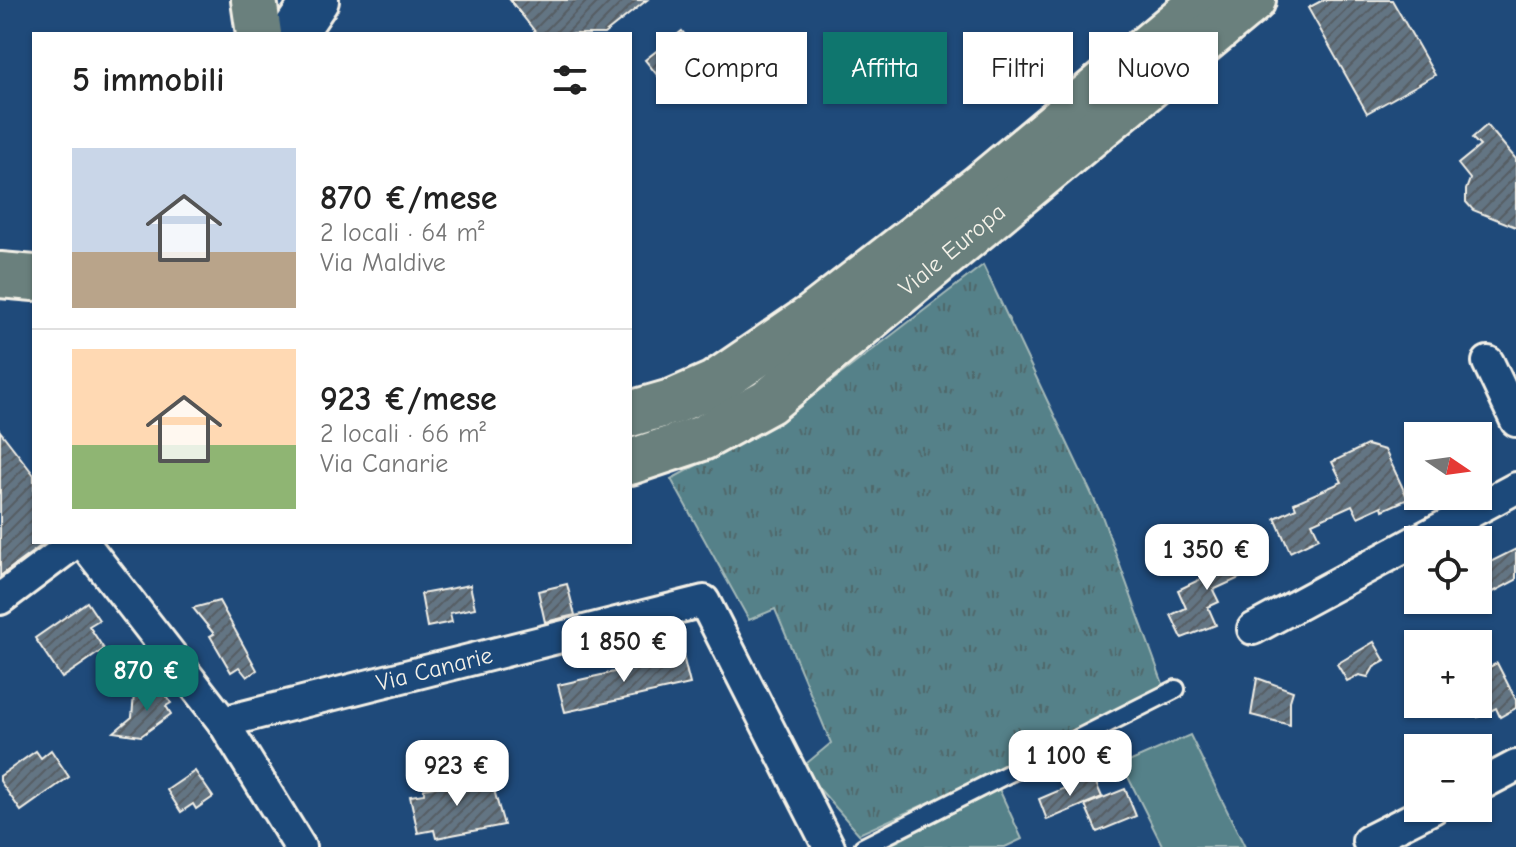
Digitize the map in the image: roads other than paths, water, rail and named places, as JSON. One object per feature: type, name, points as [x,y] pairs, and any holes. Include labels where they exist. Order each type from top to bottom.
[{"type":"main road","points":[[254,0],[259,32]]},
{"type":"main road","points":[[294,32],[316,0]]},
{"type":"main road","name":"Viale Europa","points":[[632,413],[675,401],[714,384],[812,317],[981,186],[1204,0]]},
{"type":"main road","name":"Viale Europa","points":[[632,462],[702,438],[768,402],[1253,0]]},
{"type":"main road","points":[[0,275],[32,278]]},
{"type":"main road","points":[[0,301],[32,279]]},
{"type":"street","points":[[1488,362],[1516,421]]},
{"type":"street","points":[[1444,526],[1516,488]]},
{"type":"street","points":[[0,599],[73,544]]},
{"type":"street","points":[[85,544],[223,722],[300,847]]},
{"type":"street","points":[[1253,629],[1404,548]]},
{"type":"street","name":"Via Canarie","points":[[223,722],[704,601],[829,847]]},
{"type":"street","points":[[1492,779],[1516,766]]},
{"type":"street","points":[[1368,841],[1405,822]]},
{"type":"lane","points":[[863,847],[1176,689]]}]
